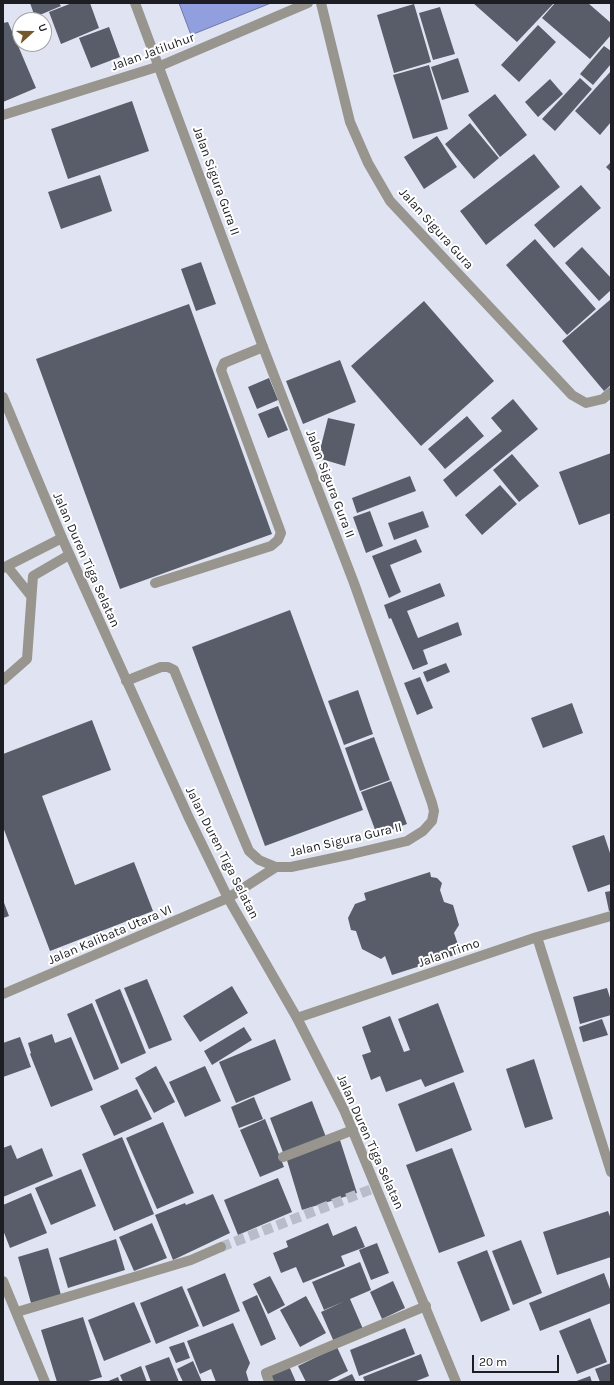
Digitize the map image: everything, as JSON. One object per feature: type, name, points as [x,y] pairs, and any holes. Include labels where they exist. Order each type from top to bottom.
[{"type":"street","name":"Jalan Sigura Gura II","points":[[126,681],[161,667],[168,667],[174,670],[249,851],[259,860],[276,867],[291,867],[407,841],[423,831],[432,821],[434,811],[354,583],[263,347],[160,66],[135,3]]},
{"type":"street","name":"Jalan Jatiluhur","points":[[3,115],[160,66],[308,3]]},
{"type":"street","name":"Jalan Sigura Gura","points":[[321,3],[350,122],[368,163],[390,201],[572,395],[586,403],[603,400],[611,392]]},
{"type":"street","points":[[155,583],[271,546],[278,540],[281,533],[221,370],[224,363],[263,347]]},
{"type":"street","name":"Jalan Duren Tiga Selatan","points":[[3,396],[69,556],[228,898],[297,1018],[352,1130],[426,1306],[456,1382]]},
{"type":"street","points":[[31,596],[5,567],[62,538]]},
{"type":"street","points":[[3,680],[27,659],[33,576],[69,556]]},
{"type":"street","name":"Jalan Sigura Gura II","points":[[228,898],[276,867]]},
{"type":"street","name":"Jalan Kalibata Utara VI","points":[[3,994],[228,898]]},
{"type":"street","name":"Jalan Timo","points":[[297,1018],[537,937],[611,916]]},
{"type":"street","points":[[537,937],[611,1172]]},
{"type":"street","points":[[283,1157],[352,1130]]},
{"type":"street","points":[[17,1312],[191,1260],[221,1248]]},
{"type":"street","points":[[3,1281],[45,1382]]},
{"type":"street","points":[[269,1382],[266,1373],[426,1306]]},
{"type":"water","points":[[179,3],[271,3],[191,35]]},
{"type":"building","points":[[30,3],[59,3],[61,6],[47,12],[33,12]]},
{"type":"building","points":[[72,3],[90,3],[99,28],[61,44],[52,20],[52,12],[49,12]]},
{"type":"building","points":[[473,3],[554,3],[517,42]]},
{"type":"building","points":[[555,3],[588,3],[611,23],[611,35],[590,59],[542,18]]},
{"type":"building","points":[[414,4],[431,62],[394,73],[377,15]]},
{"type":"building","points":[[440,7],[455,54],[433,60],[419,13]]},
{"type":"building","points":[[8,22],[12,31],[12,52],[21,52],[36,88],[3,102],[3,23]]},
{"type":"building","points":[[538,25],[556,42],[519,82],[501,65]]},
{"type":"building","points":[[109,27],[120,57],[91,68],[79,38]]},
{"type":"building","points":[[604,46],[611,51],[611,64],[593,85],[580,74]]},
{"type":"building","points":[[458,58],[469,92],[442,100],[431,67]]},
{"type":"building","points":[[429,65],[448,129],[413,139],[393,75]]},
{"type":"building","points":[[611,71],[611,122],[600,135],[575,111]]},
{"type":"building","points":[[580,78],[592,89],[555,131],[542,119]]},
{"type":"building","points":[[550,79],[563,94],[538,117],[525,102]]},
{"type":"building","points":[[495,94],[527,135],[500,157],[468,115]]},
{"type":"building","points":[[132,101],[149,151],[68,179],[51,129]]},
{"type":"building","points":[[470,123],[499,158],[474,179],[445,144]]},
{"type":"building","points":[[437,136],[457,167],[424,189],[404,157]]},
{"type":"building","points":[[534,154],[560,187],[486,245],[460,211]]},
{"type":"building","points":[[611,162],[611,172],[606,167]]},
{"type":"building","points":[[100,175],[112,211],[61,229],[48,192]]},
{"type":"building","points":[[581,185],[601,208],[554,248],[534,225]]},
{"type":"building","points":[[535,239],[596,309],[567,335],[506,265]]},
{"type":"building","points":[[582,247],[611,278],[611,290],[599,301],[565,263]]},
{"type":"building","points":[[201,262],[216,304],[196,311],[181,269]]},
{"type":"building","points":[[611,299],[611,385],[604,391],[562,341]]},
{"type":"building","points":[[424,301],[494,381],[421,446],[351,366]]},
{"type":"building","points":[[189,304],[272,534],[120,589],[36,359]]},
{"type":"building","points":[[340,360],[356,402],[303,424],[286,381]]},
{"type":"building","points":[[269,378],[278,400],[257,409],[248,387]]},
{"type":"building","points":[[513,399],[538,429],[456,497],[443,480],[502,431],[491,418]]},
{"type":"building","points":[[278,406],[288,430],[268,438],[258,414]]},
{"type":"building","points":[[467,416],[484,436],[445,469],[428,449]]},
{"type":"building","points":[[328,418],[355,424],[345,466],[318,458]]},
{"type":"building","points":[[611,453],[611,513],[579,525],[559,472]]},
{"type":"building","points":[[512,454],[539,486],[519,502],[493,470]]},
{"type":"building","points":[[410,476],[416,491],[357,513],[352,498]]},
{"type":"building","points":[[500,485],[517,504],[482,535],[465,515]]},
{"type":"building","points":[[370,511],[383,546],[366,553],[353,517]]},
{"type":"building","points":[[423,511],[429,527],[394,540],[388,523]]},
{"type":"building","points":[[416,539],[422,552],[390,565],[401,592],[389,598],[372,556]]},
{"type":"building","points":[[440,583],[445,596],[407,611],[418,638],[458,622],[462,635],[423,650],[428,664],[413,670],[384,605]]},
{"type":"building","points":[[290,610],[363,810],[265,846],[192,647]]},
{"type":"building","points":[[446,663],[450,672],[427,682],[423,672]]},
{"type":"building","points":[[420,677],[433,708],[417,715],[404,683]]},
{"type":"building","points":[[358,690],[373,734],[344,745],[328,701]]},
{"type":"building","points":[[572,703],[583,733],[543,748],[531,718]]},
{"type":"building","points":[[92,720],[111,770],[42,796],[75,885],[134,862],[153,911],[50,951],[3,827],[3,754]]},
{"type":"building","points":[[374,737],[390,780],[360,791],[345,748]]},
{"type":"building","points":[[391,781],[407,824],[377,835],[361,792]]},
{"type":"building","points":[[604,835],[611,856],[611,884],[588,892],[572,846]]},
{"type":"building","points":[[430,872],[431,877],[437,878],[442,883],[440,890],[444,902],[453,905],[459,925],[454,933],[461,953],[392,975],[385,956],[381,959],[362,949],[356,931],[351,930],[348,918],[355,904],[366,900],[364,893]]},
{"type":"building","points":[[611,891],[611,911],[609,911],[605,892]]},
{"type":"building","points":[[3,900],[9,916],[3,918]]},
{"type":"building","points":[[147,979],[172,1040],[149,1049],[124,988]]},
{"type":"building","points":[[232,986],[248,1013],[200,1042],[183,1016]]},
{"type":"building","points":[[607,988],[611,1001],[611,1015],[580,1024],[573,997]]},
{"type":"building","points":[[120,989],[146,1053],[121,1064],[95,1000]]},
{"type":"building","points":[[92,1003],[119,1069],[94,1080],[67,1014]]},
{"type":"building","points":[[438,1003],[464,1072],[425,1087],[421,1079],[386,1092],[380,1076],[371,1080],[362,1055],[371,1052],[362,1027],[390,1016],[404,1052],[410,1050],[398,1019]]},
{"type":"building","points":[[602,1019],[608,1035],[583,1042],[579,1027]]},
{"type":"building","points":[[244,1027],[252,1040],[212,1065],[204,1051]]},
{"type":"building","points":[[52,1034],[55,1043],[71,1037],[93,1090],[51,1107],[30,1054],[28,1043]]},
{"type":"building","points":[[20,1037],[31,1067],[3,1077],[3,1043]]},
{"type":"building","points":[[275,1039],[291,1080],[236,1103],[219,1062]]},
{"type":"building","points":[[534,1059],[553,1119],[525,1128],[506,1069]]},
{"type":"building","points":[[156,1066],[175,1102],[154,1113],[135,1078]]},
{"type":"building","points":[[205,1066],[221,1101],[185,1117],[169,1082]]},
{"type":"building","points":[[454,1082],[472,1130],[416,1152],[398,1104]]},
{"type":"building","points":[[137,1089],[152,1119],[114,1136],[100,1106]]},
{"type":"building","points":[[254,1097],[263,1119],[239,1128],[231,1107]]},
{"type":"building","points":[[312,1101],[326,1137],[284,1155],[270,1118]]},
{"type":"building","points":[[265,1119],[284,1167],[260,1177],[240,1130]]},
{"type":"building","points":[[163,1122],[194,1193],[157,1209],[126,1138]]},
{"type":"building","points":[[122,1137],[154,1214],[114,1231],[82,1154]]},
{"type":"building","points":[[340,1140],[357,1193],[302,1210],[286,1157]]},
{"type":"building","points":[[11,1145],[17,1159],[42,1148],[53,1176],[3,1197],[3,1148]]},
{"type":"building","points":[[452,1148],[485,1236],[439,1253],[406,1165]]},
{"type":"building","points":[[81,1169],[96,1206],[51,1225],[35,1188]]},
{"type":"building","points":[[278,1178],[292,1212],[238,1235],[224,1200]]},
{"type":"building","points":[[31,1193],[47,1233],[10,1248],[3,1230],[3,1205]]},
{"type":"building","points":[[213,1194],[230,1233],[173,1260],[155,1215]]},
{"type":"building","points":[[608,1211],[611,1219],[611,1257],[557,1275],[543,1232]]},
{"type":"building","points":[[152,1223],[167,1258],[134,1271],[119,1237]]},
{"type":"building","points":[[328,1223],[333,1236],[356,1226],[365,1247],[341,1256],[345,1266],[303,1283],[296,1267],[281,1273],[273,1253],[288,1247],[286,1241]]},
{"type":"building","points":[[116,1239],[125,1270],[68,1288],[59,1258]]},
{"type":"building","points":[[521,1240],[542,1293],[513,1305],[492,1251]]},
{"type":"building","points":[[377,1243],[389,1273],[371,1280],[359,1250]]},
{"type":"building","points":[[48,1248],[61,1295],[31,1303],[18,1257]]},
{"type":"building","points":[[487,1250],[510,1310],[481,1322],[457,1262]]},
{"type":"building","points":[[360,1262],[371,1290],[350,1299],[363,1329],[334,1342],[321,1312],[345,1301],[324,1310],[312,1282]]},
{"type":"building","points":[[225,1273],[240,1311],[203,1327],[187,1289]]},
{"type":"building","points":[[604,1273],[611,1292],[611,1303],[540,1331],[529,1303]]},
{"type":"building","points":[[270,1276],[285,1305],[268,1314],[253,1284]]},
{"type":"building","points":[[393,1281],[405,1308],[382,1319],[370,1292]]},
{"type":"building","points":[[182,1286],[199,1326],[156,1344],[140,1303]]},
{"type":"building","points":[[257,1295],[276,1339],[261,1346],[242,1302]]},
{"type":"building","points":[[306,1296],[326,1333],[300,1347],[280,1310]]},
{"type":"building","points":[[134,1302],[151,1342],[104,1361],[88,1320]]},
{"type":"building","points":[[83,1317],[102,1377],[85,1382],[57,1382],[41,1330]]},
{"type":"building","points":[[590,1318],[607,1362],[577,1374],[559,1331]]},
{"type":"building","points":[[233,1323],[250,1363],[246,1372],[249,1382],[216,1382],[211,1369],[200,1374],[187,1341]]},
{"type":"building","points":[[405,1328],[415,1354],[359,1376],[350,1350]]},
{"type":"building","points":[[184,1342],[190,1358],[176,1363],[169,1347]]},
{"type":"building","points":[[337,1347],[348,1371],[326,1382],[306,1382],[298,1366]]},
{"type":"building","points":[[421,1354],[429,1376],[414,1382],[365,1382],[363,1377]]},
{"type":"building","points":[[169,1357],[179,1382],[151,1382],[145,1366]]},
{"type":"building","points":[[193,1361],[202,1382],[183,1382],[177,1369]]},
{"type":"building","points":[[611,1363],[611,1382],[600,1382],[595,1369]]},
{"type":"building","points":[[141,1366],[147,1382],[123,1382],[120,1375]]},
{"type":"building","points":[[289,1366],[296,1382],[273,1382],[270,1374]]},
{"type":"building","points":[[352,1374],[356,1382],[335,1382]]},
{"type":"building","points":[[590,1376],[592,1382],[574,1382]]},
{"type":"building","points":[[118,1377],[120,1382],[106,1382]]},
{"type":"tunnel","points":[[221,1247],[377,1187]]}]
